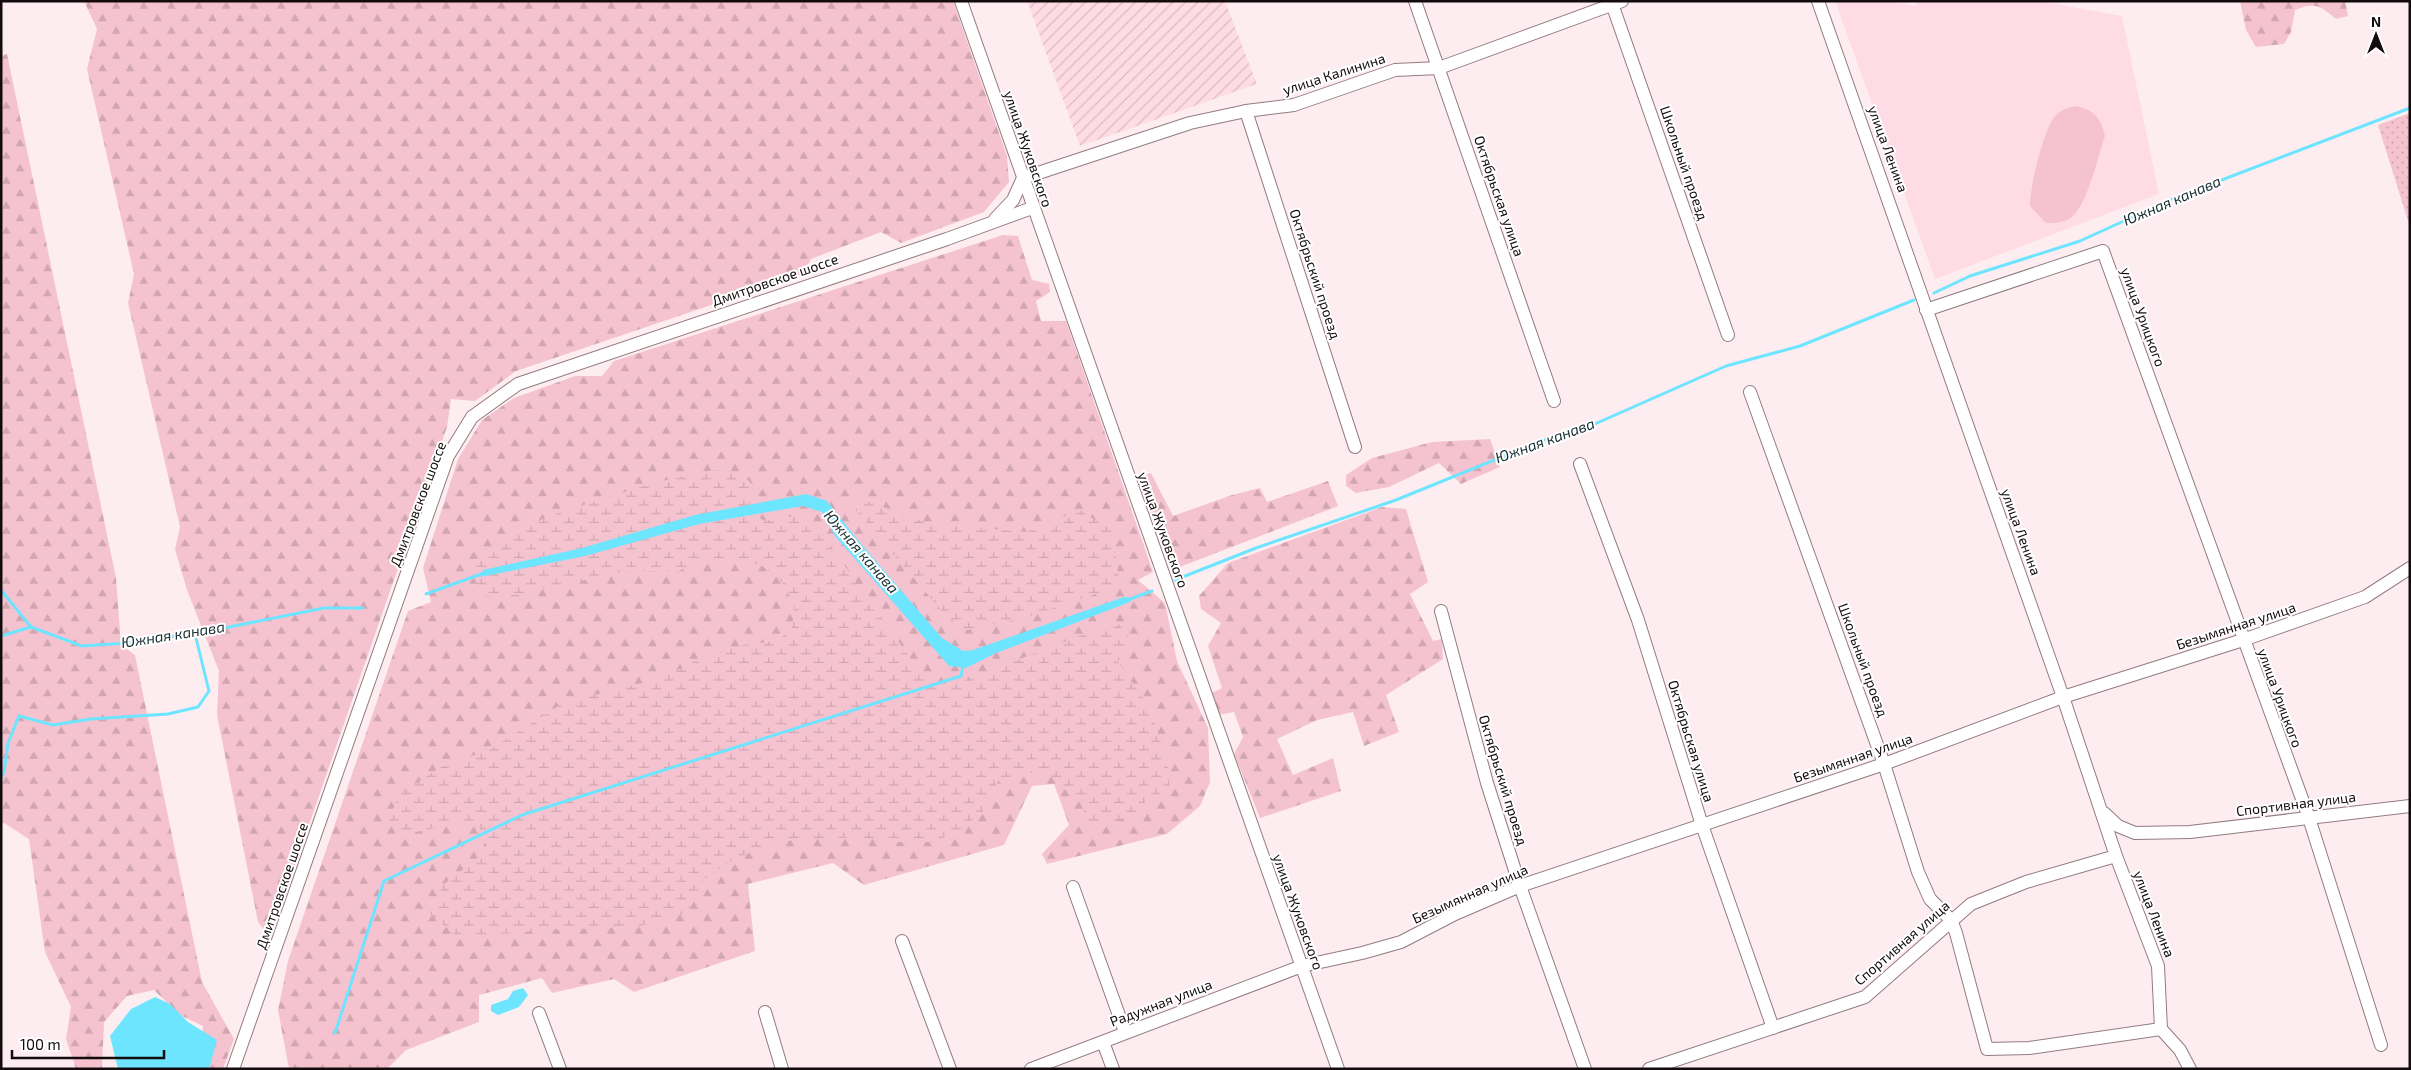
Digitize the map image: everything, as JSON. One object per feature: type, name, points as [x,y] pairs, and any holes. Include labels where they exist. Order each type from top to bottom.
[{"type":"street","name":"улица Жуковского","points":[[961,1],[1032,208],[1338,1069]]},
{"type":"street","name":"Октябрьская улица","points":[[1415,1],[1554,401]]},
{"type":"street","name":"улица Ленина","points":[[1818,1],[2064,697],[2116,856],[2158,966],[2161,1029]]},
{"type":"street","name":"улица Калинина","points":[[1022,178],[1190,123],[1246,111],[1294,105],[1395,70],[1438,68],[1615,2]]},
{"type":"street","name":"Школьный проезд","points":[[1615,2],[1728,335]]},
{"type":"street","name":"Октябрьский проезд","points":[[1246,111],[1355,447]]},
{"type":"street","name":"Дмитровское шоссе","points":[[233,1069],[448,456],[472,416],[518,384],[992,222],[1014,200],[1022,178]]},
{"type":"street","points":[[992,222],[1032,208]]},
{"type":"street","name":"улица Урицкого","points":[[1926,310],[2103,251],[2308,818],[2381,1045]]},
{"type":"street","name":"Школьный проезд","points":[[1750,392],[1884,764],[1918,872],[1930,899],[1951,920],[1986,1049],[2029,1048],[2161,1029]]},
{"type":"street","name":"Октябрьская улица","points":[[1580,464],[1638,620],[1702,825],[1773,1028]]},
{"type":"street","name":"Безымянная улица","points":[[1302,966],[1362,953],[1401,942],[1455,914],[1520,886],[1884,764],[2064,697],[2243,640],[2365,597],[2410,568]]},
{"type":"street","name":"Октябрьский проезд","points":[[1441,611],[1487,783],[1520,886],[1585,1069]]},
{"type":"street","name":"Спортивная улица","points":[[2103,812],[2118,826],[2135,833],[2190,832],[2410,806]]},
{"type":"street","name":"Спортивная улица","points":[[1649,1069],[1865,997],[1971,904],[2026,882],[2116,856]]},
{"type":"street","points":[[1072,887],[1125,1032]]},
{"type":"street","points":[[902,941],[950,1069]]},
{"type":"street","name":"Радужная улица","points":[[1031,1069],[1302,966]]},
{"type":"street","points":[[766,1012],[782,1069]]},
{"type":"street","points":[[539,1013],[560,1069]]},
{"type":"street","points":[[2161,1029],[2180,1050],[2190,1069]]},
{"type":"street","points":[[1103,1042],[1113,1069]]},
{"type":"shaded area","points":[[1027,1],[1225,1],[1257,84],[1080,146]]},
{"type":"shaded area","points":[[1835,1],[1889,1],[1916,6],[1917,1],[2041,1],[2122,16],[2159,194],[1935,279]]},
{"type":"green space","points":[[84,1],[953,1],[1007,156],[1009,182],[984,212],[901,243],[881,232],[811,259],[803,274],[516,371],[475,401],[451,399],[447,427],[270,937],[258,922],[217,715],[219,671],[187,590],[175,549],[180,527],[128,303],[134,274],[87,69],[97,29]]},
{"type":"green space","points":[[2240,1],[2345,1],[2348,16],[2336,19],[2317,6],[2308,6],[2295,10],[2291,32],[2284,44],[2256,47],[2246,30]]},
{"type":"green space","points":[[7,54],[116,578],[121,645],[135,655],[202,982],[234,1039],[223,1069],[202,1069],[200,1063],[203,1026],[180,1015],[154,990],[127,996],[104,1022],[102,1069],[76,1069],[66,1039],[71,1007],[45,952],[29,839],[4,823],[1,824],[1,56]]},
{"type":"green space","points":[[2076,106],[2088,110],[2096,116],[2105,136],[2081,205],[2069,219],[2055,223],[2046,223],[2030,206],[2038,159],[2050,123],[2055,116],[2062,110]]},
{"type":"green space","points":[[2410,113],[2410,227],[2378,125]]},
{"type":"green space","points":[[1003,235],[1018,236],[1032,280],[1049,284],[1050,292],[1036,301],[1041,321],[1066,321],[1153,572],[1138,580],[1165,603],[1177,661],[1208,728],[1210,782],[1200,806],[1167,834],[1047,864],[1042,854],[1069,825],[1054,784],[1032,786],[1004,845],[864,885],[833,863],[748,884],[755,951],[634,992],[614,979],[552,993],[542,978],[479,995],[479,1022],[406,1050],[387,1069],[289,1069],[278,1010],[288,961],[408,611],[431,602],[423,568],[458,459],[482,420],[514,398],[575,376],[602,376],[614,361]]},
{"type":"green space","points":[[1490,439],[1500,467],[1461,484],[1439,463],[1389,487],[1356,493],[1346,486],[1346,475],[1372,458],[1432,442]]},
{"type":"green space","points":[[713,470],[739,472],[751,483],[749,502],[751,515],[766,521],[782,517],[800,516],[814,522],[912,661],[930,679],[950,686],[1116,622],[1128,636],[1127,646],[1118,662],[1150,708],[1167,761],[1170,789],[1148,799],[1133,816],[1099,824],[1088,823],[1080,801],[1052,776],[1025,772],[998,781],[987,808],[960,830],[933,842],[899,842],[857,837],[784,841],[735,858],[702,881],[688,913],[636,927],[544,930],[493,935],[454,934],[430,913],[443,885],[488,850],[479,827],[458,823],[402,835],[389,819],[399,795],[439,768],[491,749],[563,703],[662,678],[697,660],[744,645],[779,640],[793,626],[794,604],[781,581],[764,567],[746,561],[725,559],[701,561],[679,571],[626,571],[519,595],[483,596],[471,571],[484,554],[506,534],[558,513],[653,483]]},
{"type":"green space","points":[[1151,473],[1173,516],[1232,495],[1260,488],[1267,502],[1328,481],[1338,506],[1177,568],[1161,544],[1164,519],[1151,514],[1134,479]]},
{"type":"green space","points":[[861,499],[931,524],[1027,532],[1080,510],[1112,531],[1120,586],[1021,619],[967,630],[946,616],[853,507]]},
{"type":"green space","points":[[1382,507],[1406,509],[1428,582],[1410,594],[1433,641],[1442,639],[1443,659],[1386,695],[1399,732],[1364,746],[1353,712],[1317,720],[1277,739],[1293,775],[1333,758],[1341,791],[1260,818],[1234,754],[1243,737],[1234,712],[1213,716],[1207,695],[1222,688],[1208,646],[1221,623],[1201,609],[1199,596],[1228,563]]},
{"type":"water","points":[[806,494],[827,501],[856,538],[942,638],[963,651],[973,650],[1124,597],[1133,598],[1130,602],[996,653],[966,668],[949,666],[835,536],[822,512],[803,506],[699,524],[585,556],[480,577],[483,570],[582,548],[695,515]]},
{"type":"water","points":[[523,988],[528,995],[519,1007],[498,1015],[491,1011],[491,1005],[508,999],[513,991]]},
{"type":"water","points":[[155,997],[170,1004],[188,1022],[217,1040],[209,1069],[118,1069],[110,1036],[131,1009]]},
{"type":"waterway","name":"Южная канава","points":[[1934,293],[1970,276],[2080,241],[2172,199],[2410,108]]},
{"type":"waterway","name":"Южная канава","points":[[1175,580],[1256,548],[1396,500],[1541,441],[1597,423],[1726,366],[1800,346],[1914,300]]},
{"type":"waterway","name":"Южная канава","points":[[426,594],[484,573]]},
{"type":"waterway","name":"Южная канава","points":[[1,590],[31,627],[82,646],[127,643],[204,632],[324,608],[363,608]]},
{"type":"waterway","name":"Южная канава","points":[[1130,599],[1152,591]]},
{"type":"waterway","points":[[1,636],[31,627]]},
{"type":"waterway","points":[[1,777],[4,772],[8,743],[19,716],[53,725],[91,719],[168,714],[198,707],[209,691],[195,634]]},
{"type":"waterway","points":[[335,1033],[384,881],[522,815],[961,676],[963,665]]}]
